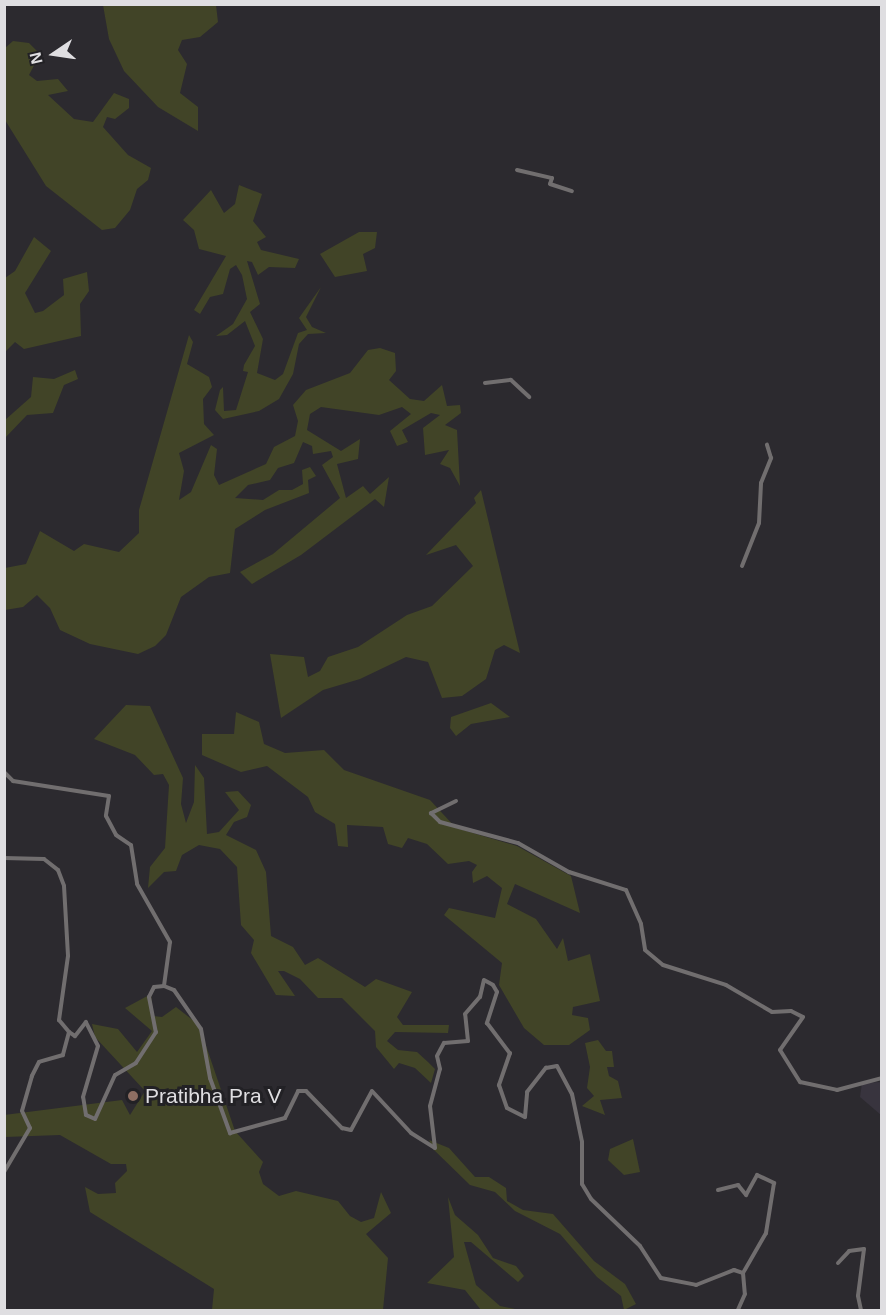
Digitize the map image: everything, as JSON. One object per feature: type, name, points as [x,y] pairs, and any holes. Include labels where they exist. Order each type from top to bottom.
[{"type":"street","points":[[517,170],[552,178],[550,184],[572,191]]},
{"type":"street","points":[[485,382],[511,380],[529,397]]},
{"type":"street","points":[[742,566],[759,523],[761,483],[771,458],[767,445]]},
{"type":"street","points":[[4,772],[13,780],[109,796],[106,816],[116,835],[131,845],[132,867],[144,903],[170,942],[164,986]]},
{"type":"street","points":[[456,801],[431,813],[440,822],[518,843],[569,872],[626,890],[641,924],[645,950],[663,965],[726,985],[772,1012],[791,1011],[803,1017],[780,1050],[801,1082],[837,1090],[882,1078]]},
{"type":"street","points":[[4,858],[44,859],[58,870],[64,886],[68,956],[59,1020],[75,1036],[86,1022],[98,1046],[83,1097],[86,1115],[95,1119],[116,1075],[136,1063],[156,1032],[149,997],[154,987],[164,986],[174,990],[201,1029],[210,1078],[230,1133],[285,1118],[298,1091],[306,1091],[342,1128],[351,1130],[372,1091],[404,1127],[435,1148],[430,1106],[440,1069],[436,1056],[444,1043],[468,1041],[465,1014],[480,998],[484,980],[497,992],[487,1023],[510,1053],[499,1085],[507,1108],[525,1117],[527,1092],[546,1068],[557,1066],[572,1094],[582,1142],[582,1184],[604,1215],[640,1246],[654,1272],[671,1282],[696,1285],[734,1270],[743,1273]]},
{"type":"street","points":[[4,1172],[30,1128],[22,1111],[28,1085],[39,1062],[63,1055],[69,1032]]},
{"type":"street","points":[[718,1190],[738,1185],[746,1195],[757,1175],[774,1183],[766,1233],[743,1273],[745,1294],[738,1311]]},
{"type":"street","points":[[838,1263],[849,1251],[864,1249],[858,1296],[861,1311]]},
{"type":"shaded area","points":[[881,1082],[881,1115],[860,1097],[862,1083]]},
{"type":"green space","points":[[103,5],[216,5],[218,22],[200,37],[182,40],[178,50],[187,64],[180,93],[198,107],[198,131],[158,107],[124,71],[109,39]]},
{"type":"green space","points":[[13,41],[29,43],[40,54],[29,75],[37,81],[58,79],[68,91],[48,95],[74,119],[93,122],[114,93],[129,99],[129,108],[115,119],[107,117],[103,127],[128,155],[151,168],[148,180],[137,189],[130,210],[115,228],[102,230],[46,186],[5,120],[5,48]]},
{"type":"green space","points":[[239,185],[262,194],[253,221],[266,237],[257,242],[261,250],[299,259],[295,268],[269,267],[258,275],[252,262],[247,261],[260,304],[250,312],[263,339],[257,373],[275,380],[283,374],[298,333],[307,330],[299,318],[321,287],[306,317],[312,327],[326,333],[308,334],[299,344],[293,374],[279,399],[259,411],[223,419],[215,410],[220,390],[223,387],[224,411],[236,410],[248,372],[243,371],[244,365],[255,346],[245,321],[227,335],[216,336],[233,324],[247,299],[242,275],[236,265],[230,269],[223,294],[210,297],[200,314],[194,310],[226,256],[199,249],[194,230],[183,220],[211,190],[224,213],[235,204]]},
{"type":"green space","points":[[359,232],[377,232],[375,248],[363,254],[367,271],[335,277],[320,254]]},
{"type":"green space","points":[[34,237],[51,251],[25,293],[35,313],[43,311],[64,295],[63,279],[87,272],[89,291],[80,304],[81,336],[24,349],[15,342],[5,352],[5,278],[15,271]]},
{"type":"green space","points":[[189,335],[193,342],[187,364],[209,377],[212,387],[203,399],[204,424],[214,435],[179,453],[184,471],[179,500],[191,492],[211,445],[217,449],[214,475],[219,485],[266,464],[274,447],[295,436],[298,421],[293,405],[306,390],[350,373],[368,350],[380,348],[395,353],[396,371],[389,380],[410,399],[424,401],[442,385],[447,406],[460,405],[461,413],[445,425],[457,430],[460,486],[450,468],[440,464],[449,450],[425,455],[423,428],[440,415],[431,413],[402,430],[408,442],[397,446],[390,431],[411,414],[402,407],[379,415],[321,407],[310,414],[307,430],[341,451],[360,439],[358,459],[337,464],[346,498],[363,486],[370,494],[389,477],[384,507],[375,499],[301,555],[252,584],[240,572],[273,554],[340,498],[322,465],[333,457],[331,451],[313,454],[312,446],[303,442],[294,463],[278,468],[270,480],[248,485],[235,498],[263,500],[279,490],[292,490],[303,484],[302,470],[310,467],[316,476],[308,480],[309,493],[265,510],[235,529],[230,573],[209,577],[181,597],[166,635],[155,646],[138,654],[90,644],[60,630],[50,608],[37,595],[23,607],[5,610],[5,568],[26,564],[40,531],[74,551],[84,544],[119,552],[139,533],[139,510]]},
{"type":"green space","points":[[75,370],[78,379],[64,385],[53,413],[27,415],[5,438],[5,420],[31,397],[33,377],[54,379]]},
{"type":"green space","points":[[481,490],[520,653],[504,645],[495,650],[486,679],[462,696],[442,698],[428,662],[406,657],[360,679],[323,690],[281,718],[270,654],[304,657],[308,677],[320,671],[328,657],[358,647],[407,615],[432,606],[473,566],[456,545],[426,555],[476,503],[474,498]]},
{"type":"green space","points":[[491,703],[510,717],[471,724],[456,736],[450,728],[451,717]]},
{"type":"green space","points":[[126,705],[150,706],[183,778],[181,804],[186,823],[194,802],[195,765],[204,778],[207,834],[219,832],[239,810],[225,792],[238,791],[251,805],[247,817],[234,822],[226,835],[256,850],[266,872],[271,936],[293,947],[305,965],[318,958],[365,987],[376,979],[412,992],[397,1017],[403,1025],[449,1025],[448,1033],[395,1032],[387,1041],[398,1050],[417,1052],[428,1062],[435,1069],[431,1083],[415,1068],[399,1063],[394,1069],[376,1047],[375,1031],[342,998],[318,998],[300,979],[284,971],[278,971],[295,996],[276,995],[251,953],[254,940],[241,925],[237,867],[220,849],[199,845],[182,855],[176,871],[164,872],[148,888],[150,867],[165,848],[169,785],[163,774],[154,775],[135,755],[94,739]]},
{"type":"green space","points":[[236,712],[259,722],[264,744],[285,753],[324,750],[344,770],[430,800],[456,828],[517,846],[571,876],[580,913],[515,884],[507,904],[536,919],[557,949],[563,938],[568,961],[590,954],[600,1001],[573,1007],[572,1015],[588,1018],[590,1030],[569,1045],[544,1045],[524,1028],[499,985],[502,963],[444,915],[449,908],[495,918],[502,888],[487,876],[473,883],[472,872],[477,865],[469,861],[448,864],[427,844],[408,838],[402,848],[388,844],[383,827],[347,825],[348,847],[338,846],[335,824],[315,812],[308,797],[267,766],[241,772],[202,755],[202,734],[234,734]]},
{"type":"green space","points":[[151,994],[153,1016],[162,1017],[176,1007],[199,1025],[235,1131],[263,1162],[259,1172],[263,1184],[279,1196],[296,1191],[338,1201],[350,1216],[361,1222],[374,1218],[381,1192],[391,1213],[366,1234],[388,1258],[383,1310],[212,1310],[214,1289],[90,1212],[85,1187],[98,1194],[116,1193],[115,1183],[127,1171],[126,1164],[111,1164],[60,1135],[5,1137],[4,1115],[122,1100],[130,1115],[145,1091],[95,1037],[92,1024],[118,1029],[137,1052],[152,1031],[125,1008]]},
{"type":"green space","points":[[598,1040],[606,1051],[612,1051],[614,1067],[607,1067],[609,1076],[618,1081],[622,1098],[600,1100],[605,1115],[582,1106],[594,1096],[587,1088],[590,1067],[585,1043]]},
{"type":"green space","points":[[633,1139],[640,1172],[624,1175],[608,1160],[610,1149]]},
{"type":"green space","points":[[429,1140],[449,1148],[475,1177],[489,1177],[506,1188],[507,1201],[523,1210],[553,1214],[594,1261],[625,1284],[636,1304],[624,1310],[621,1296],[597,1277],[560,1234],[515,1211],[495,1192],[470,1185],[433,1149]]},
{"type":"green space","points":[[448,1197],[455,1215],[478,1235],[493,1258],[516,1266],[524,1276],[518,1282],[471,1242],[464,1242],[476,1285],[500,1306],[520,1310],[481,1310],[465,1290],[427,1283],[454,1257]]},
{"type":"place","name":"Pratibha Pra V","points":[[133,1096]]}]
